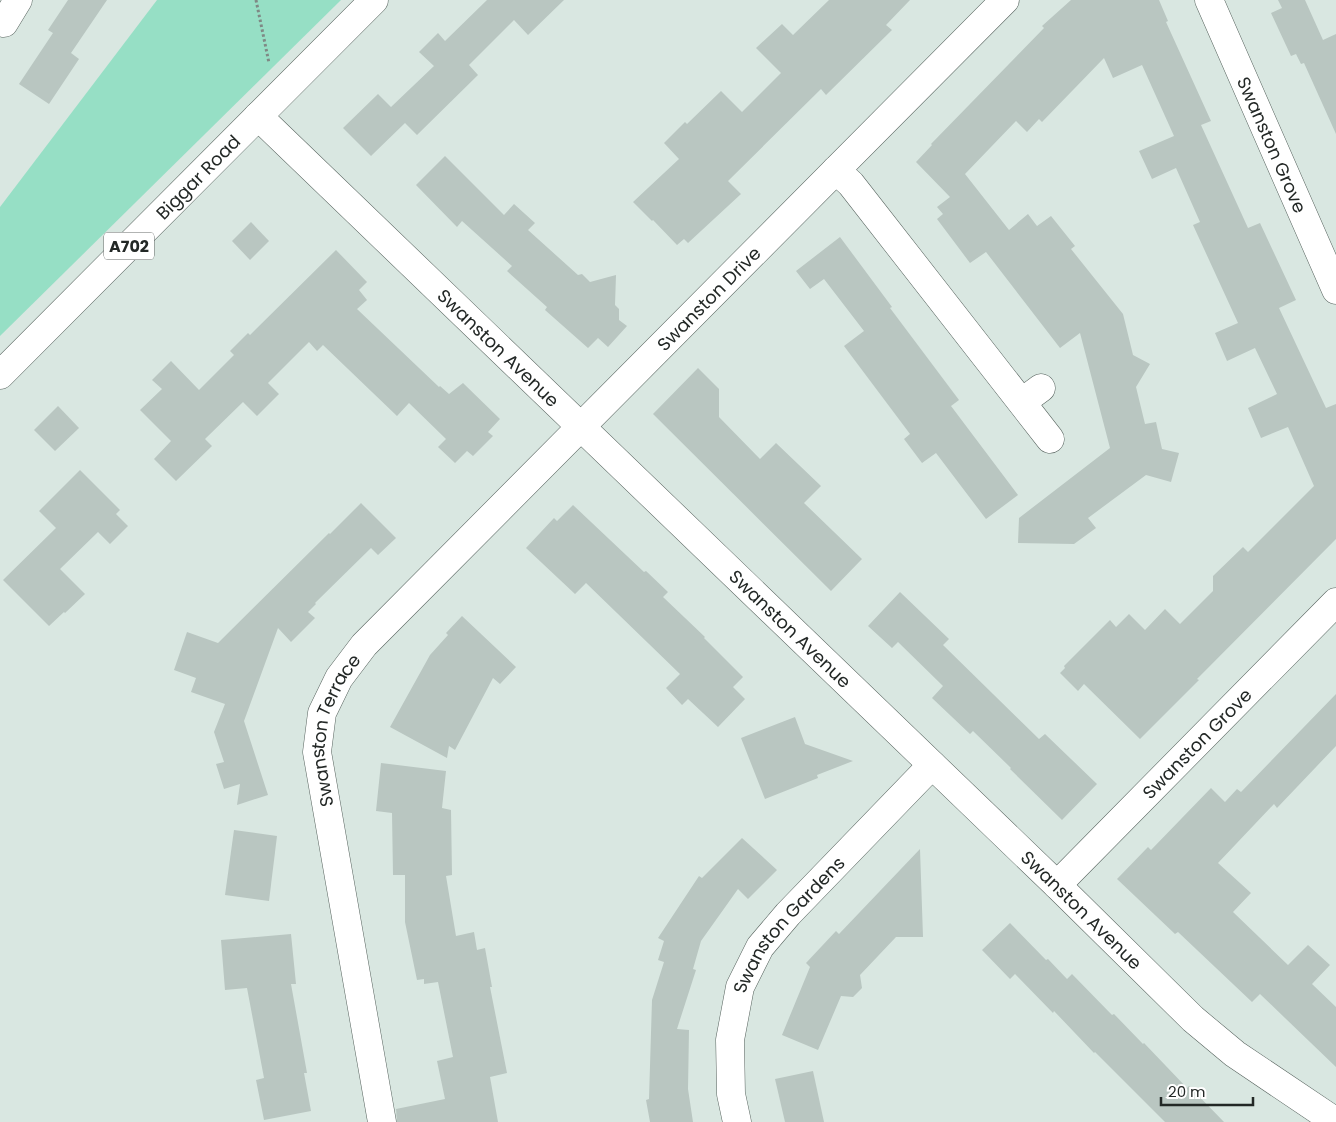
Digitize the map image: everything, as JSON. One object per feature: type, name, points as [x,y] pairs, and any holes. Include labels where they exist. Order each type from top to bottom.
[{"type":"street","points":[[4,23],[18,0]]},
{"type":"street","name":"Biggar Road","points":[[0,375],[374,0]]},
{"type":"street","name":"Swanston Drive","points":[[582,427],[1005,0]]},
{"type":"street","name":"Swanston Grove","points":[[1209,0],[1336,290]]},
{"type":"street","name":"Swanston Avenue","points":[[267,107],[582,427],[1186,1012],[1235,1054],[1336,1122]]},
{"type":"street","points":[[836,170],[851,184],[1032,395],[1050,439]]},
{"type":"street","name":"Swanston Terrace","points":[[382,1122],[317,752],[322,713],[339,678],[364,645],[582,427]]},
{"type":"street","name":"Swanston Grove","points":[[1057,885],[1336,602]]},
{"type":"street","name":"Swanston Gardens","points":[[737,1122],[731,1094],[730,1040],[740,987],[760,947],[788,914],[932,766]]},
{"type":"path","points":[[256,0],[267,107]]},
{"type":"green space","points":[[157,0],[341,0],[0,336],[0,207]]},
{"type":"building","points":[[68,0],[107,0],[71,53],[79,59],[49,104],[19,84],[53,33],[48,30]]},
{"type":"building","points":[[487,0],[564,0],[528,35],[514,20],[469,65],[478,75],[417,135],[405,123],[371,156],[343,128],[378,94],[391,107],[434,66],[419,52],[438,33],[445,41]]},
{"type":"building","points":[[829,0],[910,0],[886,25],[892,30],[826,95],[821,89],[728,181],[741,194],[688,243],[684,239],[677,245],[633,202],[679,159],[664,143],[721,91],[742,112],[781,73],[756,48],[782,24],[793,35]]},
{"type":"building","points":[[1071,0],[1159,0],[1168,21],[1166,22],[1211,121],[1201,125],[1248,228],[1260,223],[1296,300],[1279,308],[1326,408],[1336,404],[1336,539],[1140,739],[1084,684],[1078,691],[1060,673],[1065,668],[1064,666],[1110,620],[1116,627],[1129,614],[1145,630],[1165,609],[1180,624],[1213,591],[1213,576],[1243,547],[1248,552],[1314,486],[1288,427],[1261,438],[1248,408],[1277,394],[1255,348],[1227,361],[1215,333],[1238,323],[1193,225],[1200,222],[1176,168],[1152,179],[1139,151],[1174,136],[1142,65],[1113,78],[1104,58],[1042,122],[1039,119],[1027,132],[1016,121],[965,174],[1009,230],[1028,214],[1037,226],[1051,216],[1075,246],[1071,249],[1123,314],[1133,355],[1150,364],[1136,387],[1145,424],[1156,422],[1162,449],[1179,453],[1171,482],[1146,475],[1088,518],[1096,528],[1074,544],[1018,543],[1019,518],[1110,448],[1080,333],[1060,348],[986,252],[970,263],[937,219],[943,214],[937,207],[950,197],[916,162],[931,144],[1044,28],[1042,26]]},
{"type":"building","points":[[1278,0],[1305,0],[1323,40],[1336,34],[1336,134],[1304,63],[1301,64],[1296,54],[1291,56],[1271,13],[1282,8]]},
{"type":"building","points":[[445,156],[504,215],[514,204],[535,223],[528,230],[578,275],[582,274],[590,282],[616,275],[615,305],[619,309],[619,320],[627,326],[608,347],[598,338],[588,348],[545,310],[547,307],[507,271],[512,266],[462,221],[457,227],[416,185]]},
{"type":"building","points":[[251,222],[269,241],[250,260],[232,241]]},
{"type":"building","points":[[840,237],[959,400],[951,406],[1018,495],[986,519],[936,453],[922,463],[904,439],[910,434],[844,346],[864,331],[824,279],[810,289],[796,271]]},
{"type":"building","points":[[336,250],[367,282],[359,290],[367,300],[357,309],[439,387],[449,394],[463,383],[500,419],[488,432],[493,436],[473,456],[467,451],[455,463],[438,447],[446,439],[409,403],[397,416],[323,345],[317,351],[309,342],[268,383],[279,394],[257,416],[243,402],[205,439],[212,446],[176,481],[154,459],[171,441],[140,410],[162,389],[152,380],[171,361],[199,390],[234,355],[230,351],[248,333],[250,335]]},
{"type":"building","points":[[698,368],[719,389],[719,417],[760,459],[776,443],[821,486],[804,503],[862,559],[831,591],[653,414]]},
{"type":"building","points":[[58,406],[79,428],[55,451],[34,430]]},
{"type":"building","points":[[80,470],[120,510],[116,514],[128,526],[110,544],[98,532],[60,569],[85,594],[49,626],[3,580],[56,528],[39,511]]},
{"type":"building","points":[[361,503],[396,538],[378,555],[371,548],[315,603],[308,612],[315,618],[291,642],[278,628],[244,721],[268,795],[237,805],[240,784],[224,789],[216,764],[224,762],[214,732],[225,704],[191,692],[196,678],[174,670],[187,632],[218,643]]},
{"type":"building","points":[[573,505],[668,592],[663,597],[743,677],[733,687],[745,699],[718,727],[688,699],[682,705],[666,688],[680,674],[586,583],[575,594],[526,548],[554,518],[557,521]]},
{"type":"building","points":[[900,592],[949,639],[943,645],[1039,739],[1045,734],[1097,784],[1062,820],[973,731],[970,734],[932,698],[943,686],[898,642],[892,648],[868,626]]},
{"type":"building","points":[[462,616],[516,667],[500,684],[493,678],[455,750],[449,746],[447,758],[390,727],[430,655],[448,635],[446,633]]},
{"type":"building","points":[[1336,694],[1336,746],[1277,808],[1274,804],[1218,863],[1251,893],[1233,912],[1288,965],[1308,945],[1330,965],[1312,984],[1336,1007],[1336,1067],[1260,994],[1252,1002],[1178,932],[1175,934],[1117,879],[1148,847],[1151,850],[1211,788],[1225,802],[1237,789],[1241,792]]},
{"type":"building","points":[[795,717],[805,744],[853,761],[817,775],[818,778],[765,799],[741,738]]},
{"type":"building","points":[[381,763],[446,771],[442,808],[451,810],[452,875],[446,876],[456,936],[474,932],[477,950],[485,948],[492,987],[490,987],[507,1073],[490,1077],[498,1122],[397,1122],[396,1109],[445,1099],[437,1061],[453,1057],[438,982],[424,984],[424,979],[417,980],[405,922],[405,875],[393,875],[392,813],[376,811]]},
{"type":"building","points":[[234,830],[277,836],[269,901],[225,895]]},
{"type":"building","points":[[742,838],[777,870],[748,899],[738,889],[701,941],[693,969],[696,970],[677,1029],[689,1030],[688,1089],[693,1122],[650,1122],[646,1100],[649,1099],[652,1000],[664,962],[658,960],[664,941],[658,938],[699,876],[702,878]]},
{"type":"building","points":[[920,849],[923,937],[896,937],[860,975],[862,988],[853,997],[841,996],[818,1050],[782,1035],[810,967],[806,963],[836,931],[839,934]]},
{"type":"building","points":[[1010,923],[1067,979],[1072,974],[1224,1122],[1165,1122],[1015,974],[1010,979],[982,950]]},
{"type":"building","points":[[291,934],[296,984],[291,984],[307,1073],[304,1073],[311,1111],[264,1120],[256,1080],[264,1078],[247,988],[225,990],[221,940]]},
{"type":"building","points":[[813,1071],[824,1122],[785,1122],[775,1079]]}]
